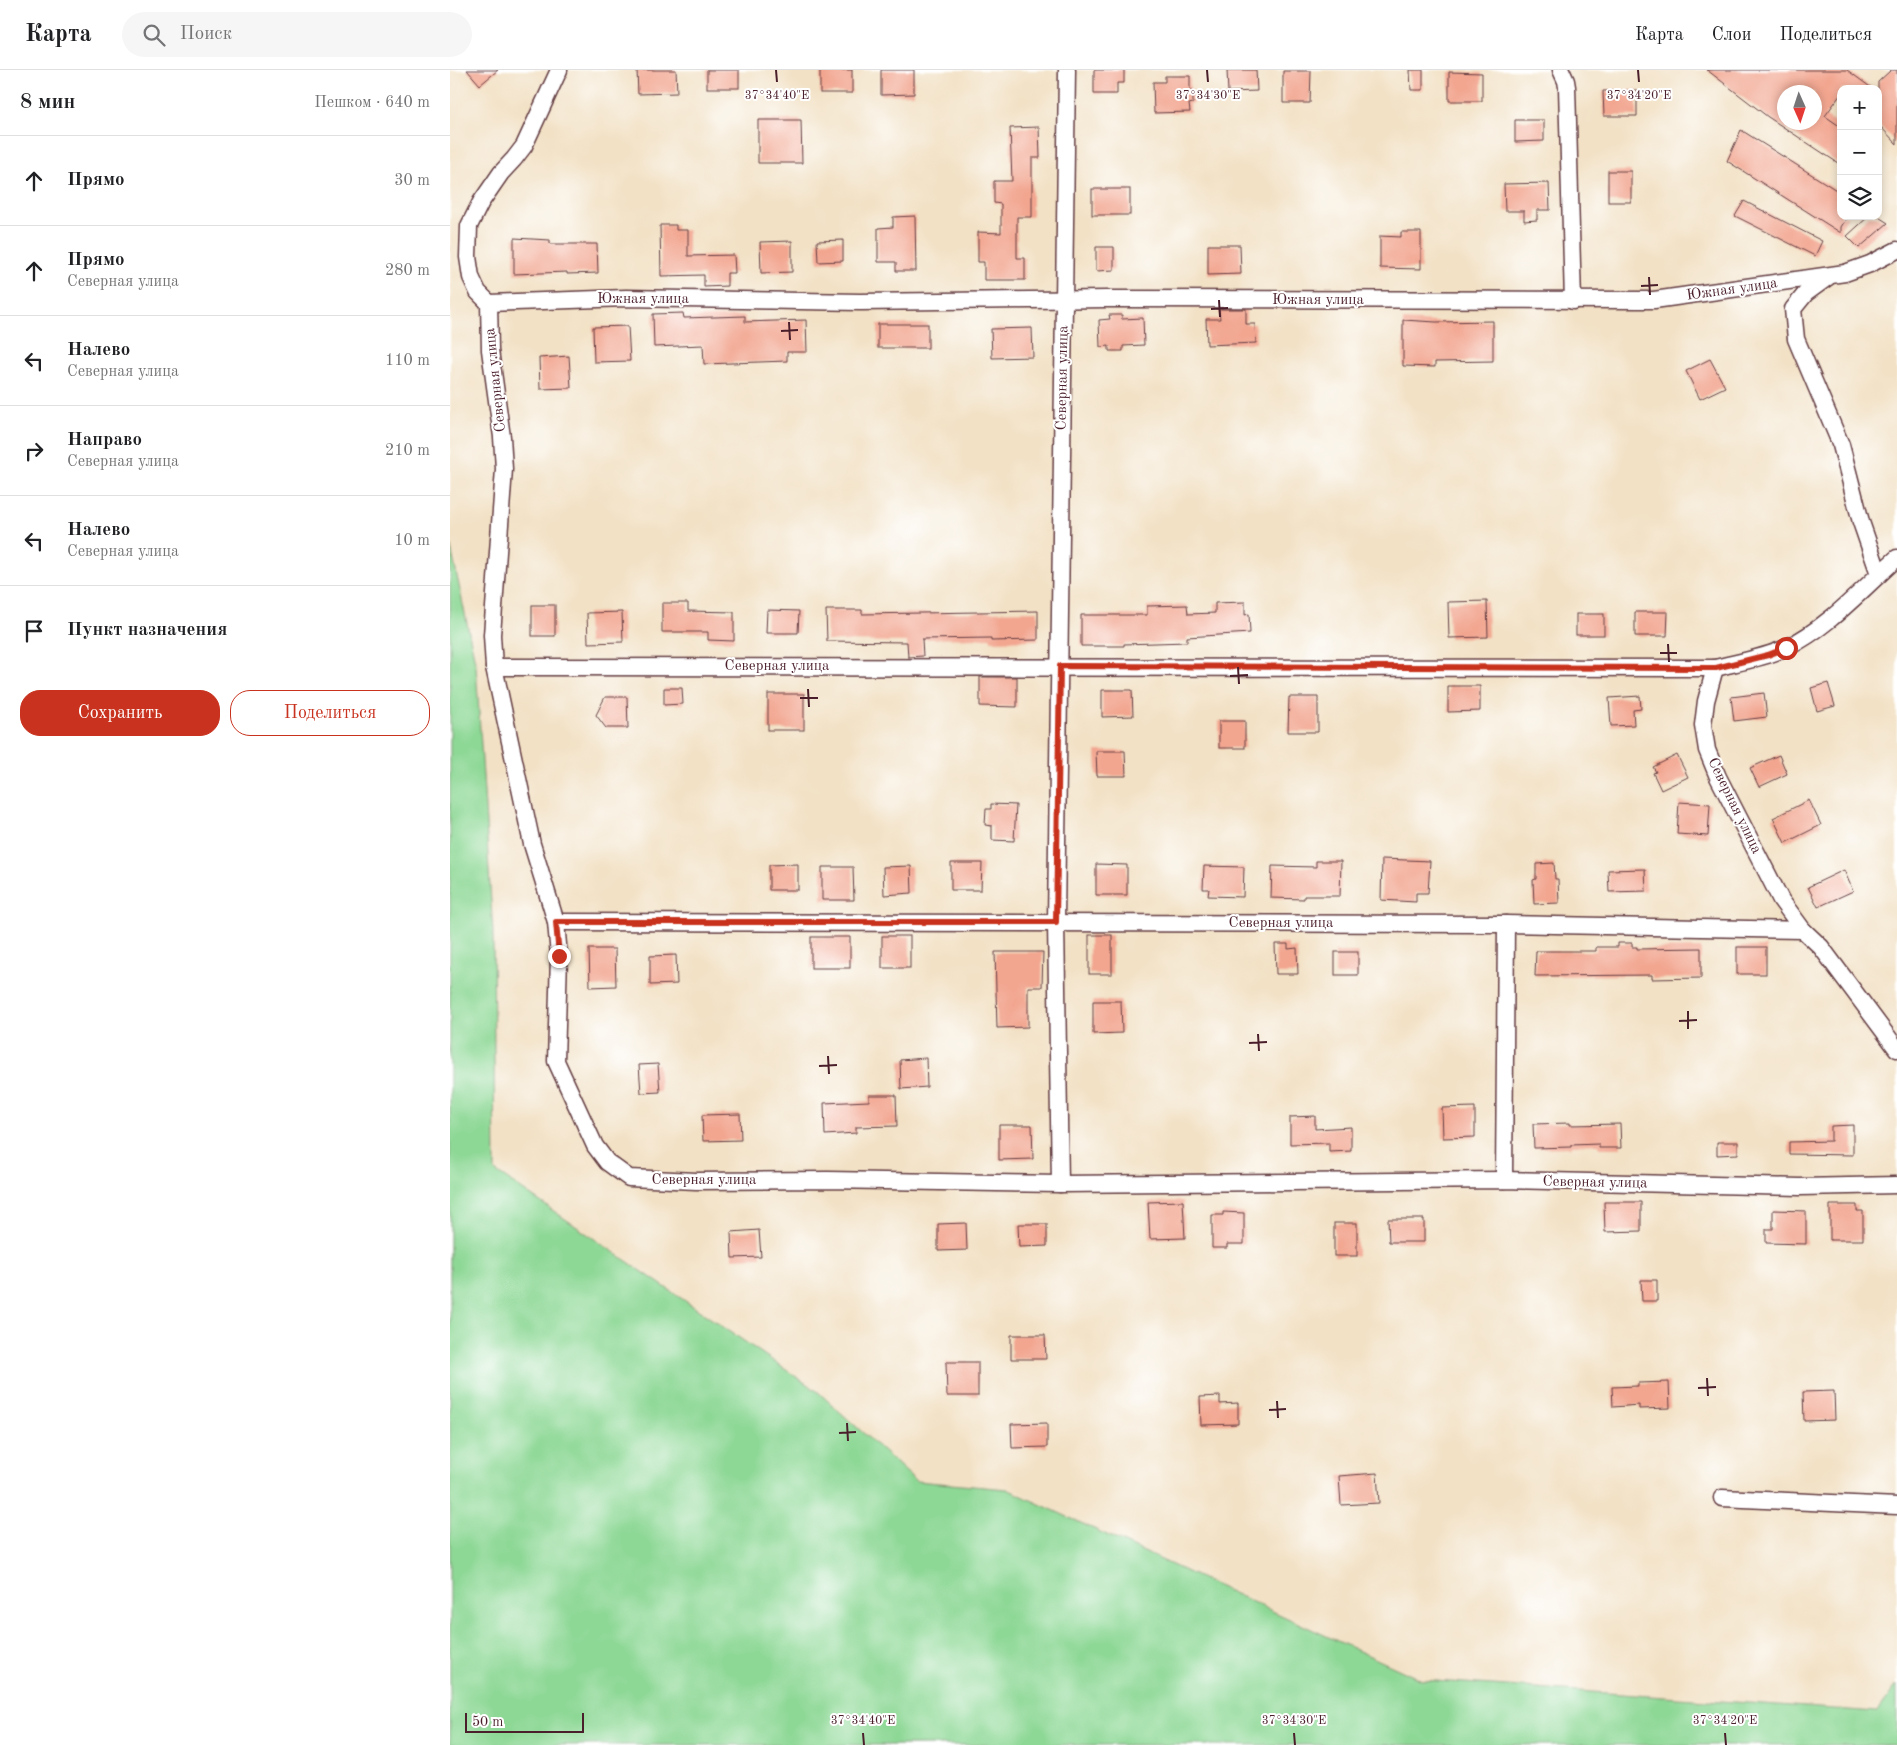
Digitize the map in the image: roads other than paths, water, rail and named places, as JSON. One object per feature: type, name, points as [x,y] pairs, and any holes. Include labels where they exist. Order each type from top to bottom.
[{"type":"street","points":[[489,304],[478,292],[471,277],[467,235],[469,226],[481,202],[501,173],[524,146],[559,70]]},
{"type":"street","points":[[1063,299],[1067,70]]},
{"type":"street","points":[[1561,70],[1567,87],[1573,301]]},
{"type":"street","points":[[1879,574],[1861,522],[1841,445],[1796,339],[1793,309],[1806,293],[1837,274],[1870,264],[1897,250]]},
{"type":"street","name":"Южная улица","points":[[489,304],[626,298],[860,302],[1063,299],[1654,300],[1837,274]]},
{"type":"street","name":"Северная улица","points":[[1060,1184],[1056,922],[1063,299]]},
{"type":"street","name":"Северная улица","points":[[489,304],[490,350],[502,437],[504,469],[492,635],[494,667],[532,844],[556,922],[559,956],[556,1061],[595,1146],[607,1162],[626,1177],[639,1180],[828,1180],[1060,1184],[1504,1180],[1800,1187],[1897,1185]]},
{"type":"street","points":[[1716,668],[1768,655],[1798,641],[1826,623],[1897,558]]},
{"type":"street","name":"Северная улица","points":[[494,667],[1716,668],[1706,701],[1704,733],[1707,750],[1718,777],[1782,900],[1803,930],[1821,948],[1897,1049]]},
{"type":"street","name":"Северная улица","points":[[556,922],[1506,924],[1803,930]]},
{"type":"street","points":[[1504,1180],[1506,924]]},
{"type":"street","points":[[1722,1498],[1897,1506]]}]
